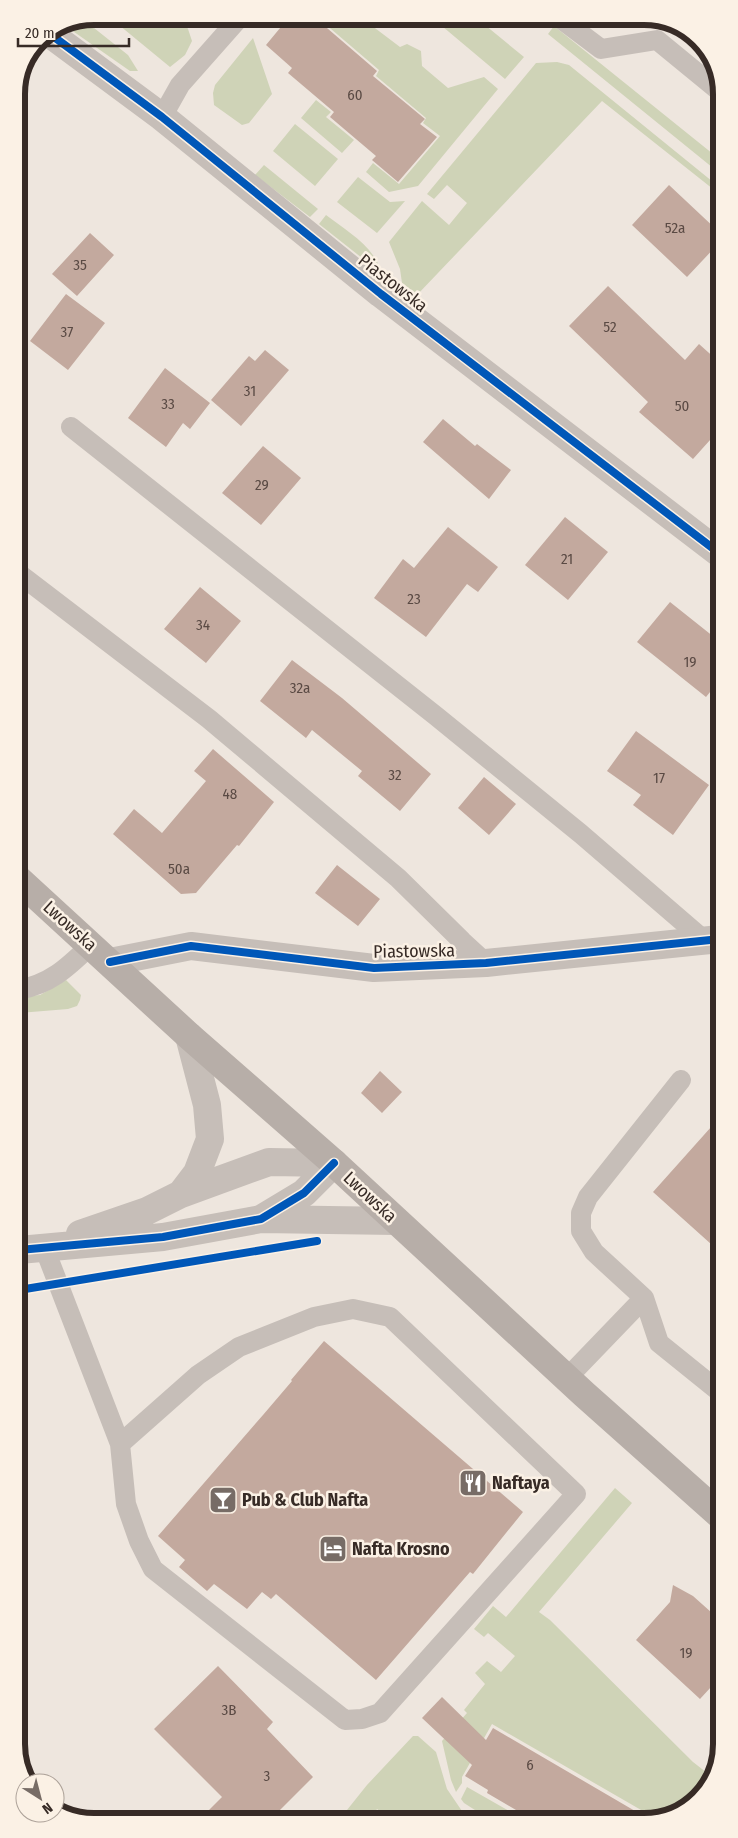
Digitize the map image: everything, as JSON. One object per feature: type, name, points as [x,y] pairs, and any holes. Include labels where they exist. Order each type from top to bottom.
[{"type":"main road","name":"Lwowska","points":[[25,885],[189,1036],[334,1164],[713,1509]]},
{"type":"street","name":"Piastowska","points":[[55,38],[162,117],[381,294],[713,549]]},
{"type":"street","name":"Piastowska","points":[[101,954],[191,946],[374,968],[486,963],[712,940]]},
{"type":"street","points":[[181,1194],[197,1173],[210,1139],[207,1105],[189,1036]]},
{"type":"street","points":[[31,1248],[147,1211],[181,1194],[269,1162],[334,1164]]},
{"type":"street","points":[[261,1219],[304,1193],[334,1164]]},
{"type":"street","points":[[31,1248],[163,1237],[261,1219],[396,1221]]},
{"type":"lane","points":[[162,117],[180,85],[233,25]]},
{"type":"lane","points":[[570,25],[602,49],[657,40],[712,85]]},
{"type":"lane","name":"Piastowska","points":[[71,427],[444,722],[712,940]]},
{"type":"lane","points":[[25,578],[209,719],[398,878],[462,942],[486,963]]},
{"type":"lane","points":[[25,989],[36,987],[66,970],[101,954]]},
{"type":"lane","points":[[681,1080],[588,1197],[581,1213],[581,1231],[594,1252],[644,1298],[659,1343],[713,1387]]},
{"type":"lane","points":[[31,1248],[120,1444],[126,1504],[139,1540],[153,1569],[345,1720],[362,1719],[380,1713],[576,1494],[390,1317],[352,1309],[314,1317],[239,1347],[198,1376],[120,1444]]},
{"type":"lane","points":[[567,1378],[644,1298]]},
{"type":"green space","points":[[91,25],[128,55],[138,71],[130,71],[70,29]]},
{"type":"green space","points":[[119,25],[186,25],[192,41],[185,55],[170,67]]},
{"type":"green space","points":[[326,25],[371,25],[400,47],[407,44],[421,51],[422,66],[448,88],[484,77],[498,89],[418,186],[389,192],[366,172],[373,163],[399,184],[440,136],[423,123],[426,118],[376,76],[379,70]]},
{"type":"green space","points":[[441,25],[485,25],[524,57],[505,79]]},
{"type":"green space","points":[[554,26],[713,154],[713,168],[548,34]]},
{"type":"green space","points":[[253,38],[272,94],[249,123],[242,125],[214,105],[213,93],[215,85]]},
{"type":"green space","points":[[557,62],[569,65],[713,182],[713,189],[602,101],[417,295],[402,283],[400,269],[389,242],[422,201],[449,225],[467,203],[447,185],[434,199],[427,194],[536,63]]},
{"type":"green space","points":[[316,100],[331,112],[326,117],[354,140],[342,153],[301,118]]},
{"type":"green space","points":[[295,124],[338,159],[315,186],[273,151]]},
{"type":"green space","points":[[264,165],[318,209],[310,217],[255,175]]},
{"type":"green space","points":[[358,177],[390,202],[405,201],[377,233],[337,202]]},
{"type":"green space","points":[[326,215],[366,247],[373,255],[381,273],[319,224]]},
{"type":"green space","points":[[66,980],[81,995],[77,1006],[68,1009],[25,1013],[25,996],[40,995]]},
{"type":"green space","points":[[615,1488],[632,1503],[539,1612],[550,1620],[693,1762],[707,1773],[693,1793],[675,1806],[646,1813],[492,1724],[462,1777],[462,1783],[456,1792],[451,1780],[442,1741],[467,1713],[464,1710],[485,1684],[475,1673],[487,1661],[501,1672],[515,1656],[488,1633],[484,1637],[474,1629],[493,1606],[506,1617]]},
{"type":"green space","points":[[413,1736],[418,1736],[436,1752],[447,1789],[463,1813],[383,1813],[377,1809],[374,1813],[345,1813],[367,1785]]},
{"type":"green space","points":[[467,1787],[511,1812],[480,1813],[461,1799]]},
{"type":"building","points":[[283,25],[323,25],[377,71],[373,76],[425,119],[420,124],[437,137],[398,182],[372,160],[376,156],[330,117],[334,112],[288,73],[292,68],[266,45]]},
{"type":"building","points":[[669,185],[713,226],[713,249],[687,277],[632,225]]},
{"type":"building","points":[[90,233],[114,255],[77,296],[52,274]]},
{"type":"building","points":[[608,286],[685,360],[699,344],[713,357],[713,437],[693,459],[639,412],[648,402],[569,326]]},
{"type":"building","points":[[66,294],[105,323],[68,370],[30,341]]},
{"type":"building","points":[[265,350],[289,370],[241,426],[211,400],[249,356],[255,361]]},
{"type":"building","points":[[165,368],[210,403],[190,429],[183,423],[166,447],[128,418]]},
{"type":"building","points":[[443,419],[475,446],[477,444],[511,470],[489,499],[423,442]]},
{"type":"building","points":[[263,446],[301,478],[261,525],[222,493]]},
{"type":"building","points":[[565,517],[608,552],[568,600],[525,565]]},
{"type":"building","points":[[448,527],[498,567],[478,592],[467,584],[426,637],[374,598],[403,559],[414,568]]},
{"type":"building","points":[[200,587],[241,621],[206,663],[164,629]]},
{"type":"building","points":[[670,602],[713,636],[713,688],[706,697],[637,642]]},
{"type":"building","points":[[292,660],[342,698],[431,774],[400,811],[358,776],[362,771],[312,730],[306,738],[260,701]]},
{"type":"building","points":[[636,731],[709,785],[673,835],[633,805],[641,795],[607,771]]},
{"type":"building","points":[[213,749],[274,802],[239,846],[237,845],[196,893],[181,894],[113,834],[134,809],[162,833],[206,781],[194,771]]},
{"type":"building","points":[[484,777],[516,804],[489,835],[458,808]]},
{"type":"building","points":[[337,865],[380,899],[358,926],[315,893]]},
{"type":"building","points":[[380,1071],[402,1092],[382,1113],[361,1093]]},
{"type":"building","points":[[713,1125],[713,1246],[653,1192]]},
{"type":"building","name":"Nafta Krosno","points":[[324,1341],[523,1512],[473,1574],[470,1572],[376,1680],[276,1594],[271,1599],[262,1592],[247,1609],[214,1584],[207,1591],[179,1567],[185,1560],[158,1536],[292,1381]]},
{"type":"building","points":[[673,1585],[693,1596],[713,1614],[713,1685],[700,1699],[636,1640],[670,1602]]},
{"type":"building","points":[[218,1666],[273,1722],[267,1729],[313,1777],[277,1813],[206,1813],[222,1797],[154,1729]]},
{"type":"building","points":[[442,1697],[486,1740],[493,1728],[638,1813],[521,1813],[487,1793],[488,1790],[465,1776],[472,1765],[422,1718]]},
{"type":"cycle path","points":[[55,38],[162,117],[381,294],[713,548]]},
{"type":"cycle path","points":[[110,962],[191,946],[374,968],[486,963],[713,940]]},
{"type":"cycle path","points":[[25,1249],[163,1237],[261,1219],[304,1193],[334,1163]]},
{"type":"cycle path","points":[[25,1289],[317,1241]]},
{"type":"place","name":"Naftaya","points":[[473,1483]]},
{"type":"place","name":"Pub & Club Nafta","points":[[223,1500]]},
{"type":"place","name":"Nafta Krosno","points":[[333,1549]]}]
